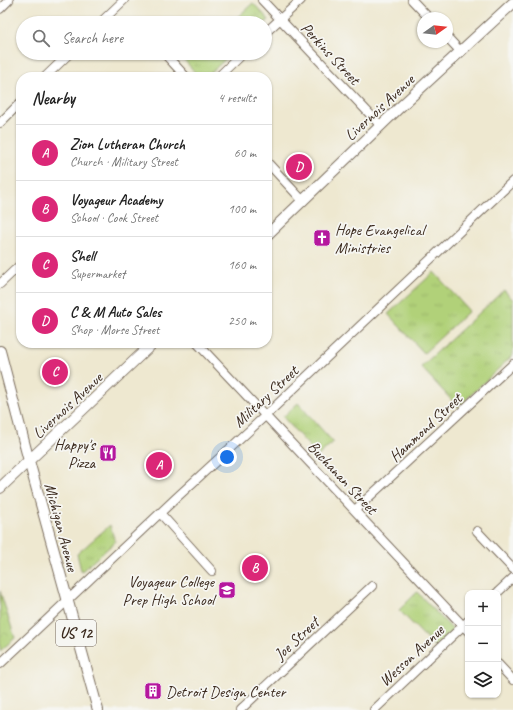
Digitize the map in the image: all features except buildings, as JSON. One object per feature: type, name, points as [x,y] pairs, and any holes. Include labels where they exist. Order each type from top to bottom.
[{"type":"main road","name":"Livernois Avenue","points":[[272,230],[380,126],[513,3]]},
{"type":"main road","name":"Livernois Avenue","points":[[0,488],[148,348]]},
{"type":"main road","name":"Michigan Avenue","points":[[0,351],[28,461],[98,710]]},
{"type":"street","points":[[0,9],[10,0]]},
{"type":"street","points":[[107,16],[124,0]]},
{"type":"street","name":"Perkins Street","points":[[262,0],[380,126]]},
{"type":"street","points":[[272,27],[301,0]]},
{"type":"street","points":[[412,0],[423,12]]},
{"type":"street","points":[[453,44],[461,52]]},
{"type":"street","points":[[51,72],[63,60]]},
{"type":"street","points":[[170,60],[181,72]]},
{"type":"street","points":[[223,72],[236,60]]},
{"type":"street","points":[[2,122],[16,107]]},
{"type":"street","points":[[272,167],[303,201]]},
{"type":"street","name":"Military Street","points":[[0,664],[513,181]]},
{"type":"street","points":[[0,284],[16,269]]},
{"type":"street","name":"Buchanan Street","points":[[201,348],[465,625]]},
{"type":"street","name":"Hammond Street","points":[[355,510],[513,364]]},
{"type":"street","points":[[160,513],[212,571]]},
{"type":"street","points":[[477,531],[513,569]]},
{"type":"street","points":[[500,590],[513,578]]},
{"type":"street","name":"Joe Street","points":[[240,710],[372,586]]},
{"type":"street","name":"Wesson Avenue","points":[[374,710],[465,627]]},
{"type":"street","points":[[501,667],[513,680]]},
{"type":"green space","points":[[253,3],[265,16],[239,16]]},
{"type":"green space","points":[[184,60],[224,60],[211,72],[195,72]]},
{"type":"green space","points":[[434,272],[469,311],[424,353],[388,314]]},
{"type":"green space","points":[[504,290],[513,300],[513,355],[458,407],[421,367]]},
{"type":"green space","points":[[298,403],[333,442],[318,456],[283,417]]},
{"type":"green space","points":[[110,525],[115,542],[82,571],[77,554]]},
{"type":"green space","points":[[0,591],[15,638],[0,651]]},
{"type":"green space","points":[[417,592],[453,630],[435,647],[399,610]]},
{"type":"place","name":"C & M Auto Sales","points":[[299,167]]},
{"type":"place","name":"Hope Evangelical Ministries","points":[[322,238]]},
{"type":"place","name":"Shell","points":[[55,372]]},
{"type":"place","name":"Happy's Pizza","points":[[108,453]]},
{"type":"place","name":"Zion Lutheran Church","points":[[159,465]]},
{"type":"place","name":"Voyageur Academy","points":[[255,568]]},
{"type":"place","name":"Voyageur College Prep High School","points":[[227,590]]},
{"type":"place","name":"Detroit Design Center","points":[[153,691]]}]
